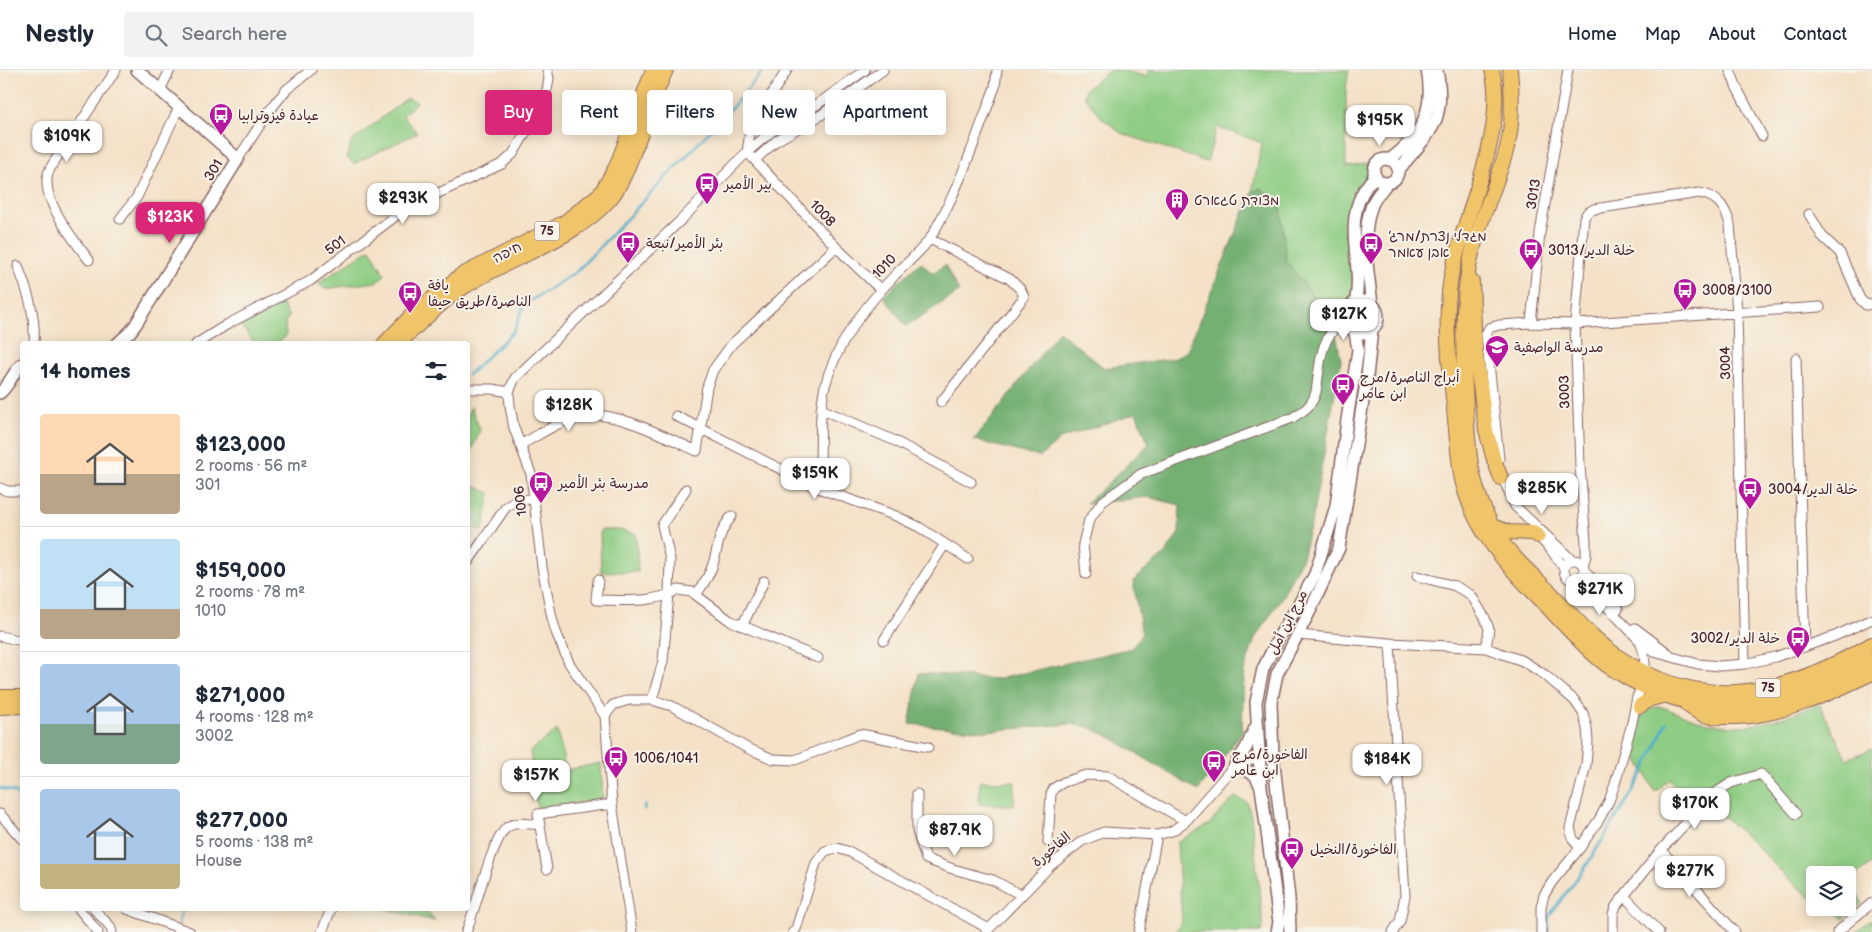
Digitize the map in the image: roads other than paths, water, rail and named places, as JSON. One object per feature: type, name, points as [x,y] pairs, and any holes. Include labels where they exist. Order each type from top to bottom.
[{"type":"highway","name":"חיפה","points":[[387,341],[412,315],[460,276],[565,222],[601,193],[616,167],[653,70]]},
{"type":"highway","name":"חיפה","points":[[401,341],[464,287],[518,257],[570,232],[590,218],[611,198],[626,172],[666,70]]},
{"type":"highway","name":"75","points":[[1492,70],[1496,110],[1492,133],[1459,246],[1451,278],[1448,305],[1448,349],[1457,445],[1464,490],[1482,531],[1514,573],[1600,660],[1649,682],[1710,692],[1728,693],[1762,689],[1817,671],[1872,644]]},
{"type":"highway","name":"75","points":[[1510,70],[1512,94],[1509,138],[1471,255],[1463,302],[1464,374],[1468,438],[1475,483],[1492,527],[1508,548],[1604,647],[1649,682],[1677,700],[1688,703],[1728,706],[1764,702],[1782,698],[1822,684],[1872,660]]},
{"type":"highway","points":[[1471,255],[1475,350],[1486,430],[1501,478]]},
{"type":"highway","points":[[1471,509],[1485,523],[1492,527],[1509,532],[1533,533],[1538,536]]},
{"type":"highway","points":[[1522,563],[1520,550],[1523,540],[1526,536],[1538,536]]},
{"type":"highway","points":[[1677,700],[1704,715],[1722,718],[1747,717],[1785,710],[1803,704],[1872,673]]},
{"type":"highway","points":[[1636,712],[1650,699],[1649,682]]},
{"type":"highway","points":[[0,697],[20,697]]},
{"type":"highway","points":[[0,707],[20,706]]},
{"type":"street","points":[[89,260],[49,200],[46,182],[54,162],[116,70]]},
{"type":"street","points":[[137,70],[238,159]]},
{"type":"street","points":[[160,90],[170,70]]},
{"type":"street","name":"301","points":[[120,341],[136,324],[271,108],[286,90],[311,70]]},
{"type":"street","name":"501","points":[[201,341],[228,324],[310,281],[397,215],[430,197],[502,164],[520,144],[547,90],[549,78],[547,70]]},
{"type":"street","points":[[747,152],[751,127],[787,70]]},
{"type":"street","points":[[470,389],[492,389],[508,392],[515,378],[682,219],[747,152],[771,132],[815,106],[857,73],[865,70]]},
{"type":"street","points":[[755,160],[776,141],[821,115],[872,73],[883,70]]},
{"type":"street","name":"1010","points":[[818,488],[821,470],[821,409],[825,386],[834,361],[856,320],[881,290],[930,239],[960,177],[995,87],[997,70]]},
{"type":"street","points":[[1387,183],[1379,180],[1375,170],[1378,163],[1389,160],[1414,135],[1428,113],[1430,100],[1427,70]]},
{"type":"street","points":[[1372,305],[1362,301],[1348,308],[1346,320],[1350,329],[1355,332],[1366,333],[1372,329],[1378,318],[1372,305],[1366,245],[1367,221],[1373,204],[1387,183],[1396,178],[1398,171],[1435,124],[1440,110],[1440,85],[1437,70]]},
{"type":"street","name":"3013","points":[[1530,322],[1540,233],[1568,70]]},
{"type":"street","points":[[1730,70],[1737,88],[1762,136]]},
{"type":"street","points":[[120,219],[137,197],[179,107]]},
{"type":"street","name":"1008","points":[[747,152],[836,247],[881,290]]},
{"type":"street","points":[[1389,160],[1396,164],[1398,171]]},
{"type":"street","points":[[1355,303],[1358,290],[1354,248],[1354,218],[1361,195],[1376,175]]},
{"type":"street","name":"3004","points":[[1587,213],[1594,209],[1699,192],[1710,194],[1719,201],[1730,224],[1737,312],[1744,664]]},
{"type":"street","name":"3003","points":[[1579,564],[1586,542],[1580,466],[1575,324],[1584,218],[1587,213]]},
{"type":"street","points":[[1809,214],[1822,236],[1840,253],[1860,299],[1866,305],[1872,304]]},
{"type":"street","points":[[930,239],[1010,280],[1024,297],[941,402]]},
{"type":"street","points":[[520,445],[567,420],[581,415],[620,420],[697,451],[707,387],[713,370],[732,344],[836,247]]},
{"type":"street","points":[[18,266],[32,306],[34,341]]},
{"type":"street","points":[[1677,658],[1661,649],[1632,626],[1579,564],[1515,506],[1501,478],[1486,334],[1489,328],[1499,324],[1530,322],[1575,324],[1820,307]]},
{"type":"street","points":[[1086,574],[1083,544],[1089,520],[1102,502],[1141,474],[1292,418],[1305,410],[1314,401],[1325,340],[1337,325],[1346,320]]},
{"type":"street","name":"مرج ابن أمل","points":[[1290,932],[1273,755],[1272,703],[1277,674],[1298,635],[1339,548],[1365,395],[1372,329]]},
{"type":"street","name":"مرج ابن أمل","points":[[1277,932],[1279,922],[1258,757],[1256,702],[1263,669],[1315,574],[1336,506],[1358,350],[1355,332]]},
{"type":"street","points":[[1796,358],[1806,647]]},
{"type":"street","points":[[0,393],[7,387],[20,366]]},
{"type":"street","name":"1006","points":[[508,392],[514,428],[530,474],[542,567],[556,632],[569,663],[605,716],[612,804],[632,932]]},
{"type":"street","points":[[821,409],[893,440],[971,482]]},
{"type":"street","points":[[676,416],[818,488],[896,516],[919,527],[968,559]]},
{"type":"street","points":[[0,488],[7,491],[20,491]]},
{"type":"street","points":[[652,700],[663,662],[669,595],[670,559],[662,525],[686,489]]},
{"type":"street","points":[[470,559],[506,507],[514,502],[534,498]]},
{"type":"street","points":[[696,595],[706,581],[720,534],[732,516]]},
{"type":"street","points":[[1538,536],[1564,568],[1567,577],[1594,593],[1638,639],[1654,652],[1698,664],[1720,666],[1744,664],[1775,657],[1835,636],[1872,619]]},
{"type":"street","points":[[884,640],[945,544]]},
{"type":"street","points":[[1564,568],[1567,562],[1579,564]]},
{"type":"street","points":[[1573,580],[1582,577],[1579,564]]},
{"type":"street","points":[[1416,576],[1455,586],[1471,595],[1485,618],[1489,630],[1486,648]]},
{"type":"street","points":[[598,580],[596,600],[648,600],[669,595],[678,590],[692,592],[729,620],[818,658]]},
{"type":"street","points":[[742,626],[764,581]]},
{"type":"street","points":[[1298,635],[1390,643],[1486,648],[1523,661],[1545,675],[1574,700],[1583,713],[1587,728],[1588,749],[1586,765],[1570,828],[1570,834],[1580,848]]},
{"type":"street","points":[[0,636],[20,641]]},
{"type":"street","points":[[1541,932],[1541,907],[1544,895],[1552,882],[1580,848],[1600,818],[1609,800],[1636,712],[1649,682],[1644,651],[1638,639]]},
{"type":"street","points":[[1390,643],[1406,896],[1400,920],[1392,932]]},
{"type":"street","points":[[1636,712],[1636,697],[1649,682]]},
{"type":"street","points":[[605,716],[613,705],[629,700],[652,700],[672,706],[747,748],[773,759],[794,760],[860,734],[928,747]]},
{"type":"street","points":[[1139,932],[1157,836],[1172,831],[1186,821],[1235,765],[1246,748],[1256,724]]},
{"type":"street","points":[[1235,765],[1258,757],[1273,755]]},
{"type":"street","points":[[1235,765],[1255,775],[1261,787]]},
{"type":"street","points":[[1613,932],[1613,914],[1616,906],[1661,850],[1712,795],[1731,783],[1761,774],[1796,814]]},
{"type":"street","points":[[1048,842],[1052,792],[1054,788],[1064,782],[1086,775],[1108,776],[1186,821]]},
{"type":"street","points":[[917,794],[916,831],[926,859],[993,880],[1021,895]]},
{"type":"street","points":[[547,869],[538,814],[612,804]]},
{"type":"street","points":[[0,814],[20,837]]},
{"type":"street","points":[[466,932],[494,846],[506,828],[519,823],[540,825]]},
{"type":"street","name":"الفاخورة","points":[[988,930],[1050,866],[1082,841],[1104,832],[1157,836]]},
{"type":"street","points":[[793,932],[796,929],[816,863],[824,851],[837,848],[850,852],[988,930]]},
{"type":"street","points":[[1661,850],[1735,932]]},
{"type":"street","points":[[1624,896],[1659,932]]},
{"type":"street","points":[[1837,932],[1872,903]]},
{"type":"street","points":[[81,911],[98,932]]},
{"type":"street","points":[[96,911],[110,926],[112,932]]},
{"type":"street","points":[[132,911],[190,932]]},
{"type":"street","points":[[322,932],[331,911]]},
{"type":"street","points":[[1290,918],[1298,932]]},
{"type":"waterway","points":[[470,373],[514,331],[524,305],[576,272],[727,113],[764,70]]},
{"type":"waterway","points":[[1548,932],[1549,916],[1584,869],[1633,791],[1666,723]]},
{"type":"waterway","points":[[0,788],[14,792],[20,797]]},
{"type":"waterway","points":[[644,809],[645,805]]},
{"type":"waterway","points":[[179,924],[182,911]]},
{"type":"place","name":"عيادة فيزوترابيا","points":[[221,136]]},
{"type":"place","name":"بير الأمير","points":[[707,205]]},
{"type":"place","name":"מצודת טגארט","points":[[1177,221]]},
{"type":"place","name":"بئر الأمير/نبعة","points":[[628,264]]},
{"type":"place","name":"מגדלי נצרת/מרג׳ אבן עאמר","points":[[1371,265]]},
{"type":"place","name":"خلة الدير/3013","points":[[1531,271]]},
{"type":"place","name":"3008/3100","points":[[1685,311]]},
{"type":"place","name":"يافة الناصرة/طريق حيفا","points":[[410,314]]},
{"type":"place","name":"مدرسة الواصفية","points":[[1497,368]]},
{"type":"place","name":"أبراج الناصرة/مرج ابن عامر","points":[[1343,406]]},
{"type":"place","name":"مدرسة بئر الأمير","points":[[541,504]]},
{"type":"place","name":"خلة الدير/3004","points":[[1750,510]]},
{"type":"place","name":"خلة الدير/3002","points":[[1798,659]]},
{"type":"place","name":"1006/1041","points":[[616,779]]},
{"type":"place","name":"الفاخورة/مرج ابن عامر","points":[[1214,783]]},
{"type":"place","name":"الفاخورة/النخيل","points":[[1292,870]]}]
